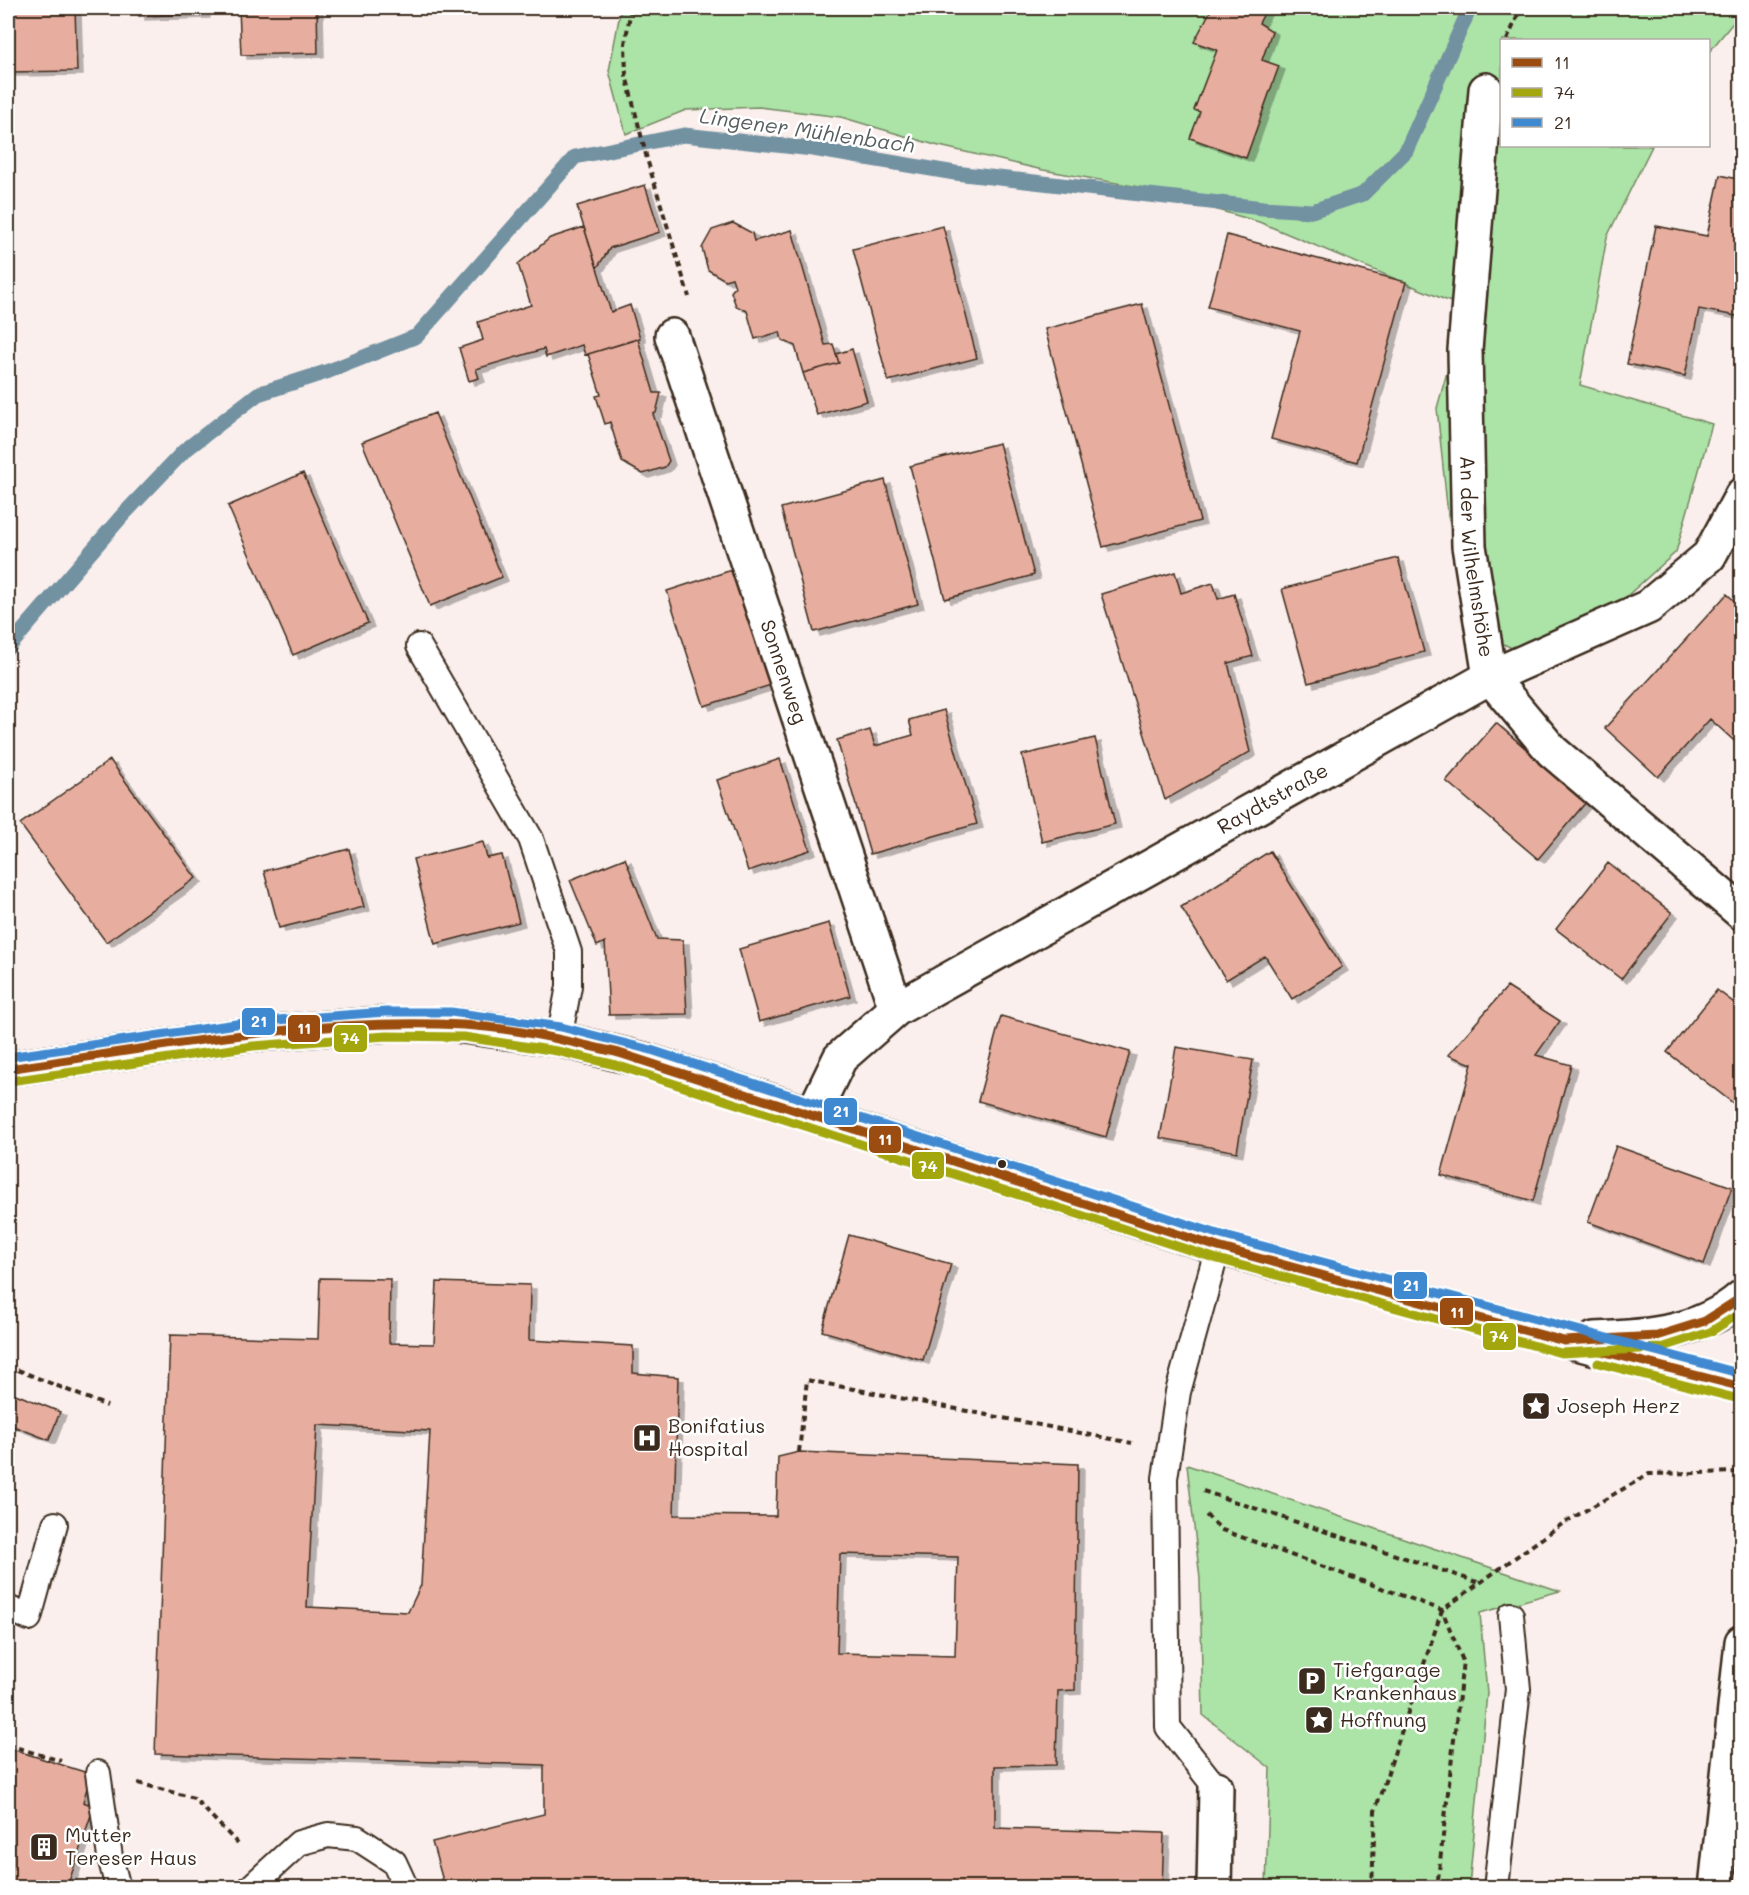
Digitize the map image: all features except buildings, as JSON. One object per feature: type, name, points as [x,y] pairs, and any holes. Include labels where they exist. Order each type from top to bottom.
[{"type":"street","name":"An der Wilhelmshöhe","points":[[1486,90],[1465,350],[1469,546],[1490,677],[1552,751],[1742,913]]},
{"type":"street","name":"Sonnenweg","points":[[672,336],[896,1009]]},
{"type":"street","name":"Raydtstraße","points":[[813,1114],[840,1058],[896,1009],[1490,677],[1648,607],[1709,556],[1742,495]]},
{"type":"street","points":[[8,1069],[252,1035],[377,1024],[449,1024],[559,1039],[620,1053],[1218,1247],[1742,1387]]},
{"type":"street","points":[[1564,1341],[1657,1336],[1705,1321],[1742,1297]]},
{"type":"street","points":[[1716,1887],[1742,1642]]},
{"type":"street","points":[[1214,1887],[1216,1788]]},
{"type":"lane","points":[[419,646],[531,839],[569,952],[569,986],[559,1039]]},
{"type":"lane","points":[[1216,1788],[1168,1727],[1166,1478],[1178,1392],[1218,1247]]},
{"type":"lane","points":[[8,1608],[29,1618],[55,1524]]},
{"type":"lane","points":[[1496,1887],[1518,1689],[1511,1615]]},
{"type":"lane","points":[[98,1773],[110,1857],[118,1887]]},
{"type":"lane","points":[[258,1880],[299,1843],[328,1835],[357,1838],[394,1862],[406,1887]]},
{"type":"path","points":[[631,8],[625,44],[626,65],[647,159],[694,311],[672,336]]},
{"type":"path","points":[[1507,39],[1521,8]]},
{"type":"path","points":[[8,1366],[107,1406]]},
{"type":"path","points":[[799,1452],[807,1380],[1170,1450]]},
{"type":"path","points":[[1166,1478],[1479,1583]]},
{"type":"path","points":[[1166,1478],[1222,1530],[1442,1610],[1463,1661],[1437,1887]]},
{"type":"path","points":[[8,1745],[98,1773],[194,1798],[258,1880]]},
{"type":"green space","points":[[621,8],[1741,8],[1741,13],[1710,51],[1710,39],[1500,39],[1500,147],[1652,147],[1607,237],[1580,385],[1712,424],[1676,552],[1608,613],[1531,657],[1495,640],[1473,619],[1448,515],[1437,408],[1465,308],[1259,222],[1139,187],[1043,170],[935,145],[841,117],[759,107],[686,110],[626,134],[609,71]]},
{"type":"green space","points":[[1187,1465],[1560,1591],[1480,1613],[1487,1693],[1469,1887],[1266,1887],[1270,1768],[1203,1715],[1200,1579]]},
{"type":"waterway","name":"Lingener Mühlenbach","points":[[8,648],[121,517],[184,451],[258,394],[329,371],[417,336],[575,157],[684,135],[813,149],[955,173],[1263,208],[1312,211],[1363,194],[1406,151],[1470,8]]},
{"type":"transit line","name":"21","points":[[8,1057],[250,1022],[386,1012],[451,1012],[561,1027],[651,1050],[1221,1235],[1742,1374]]},
{"type":"transit line","name":"11","points":[[8,1069],[178,1043],[349,1025],[463,1025],[502,1029],[619,1053],[1218,1247],[1564,1341],[1657,1336],[1705,1321],[1742,1297]]},
{"type":"transit line","name":"74","points":[[10,1081],[253,1046],[386,1036],[464,1037],[557,1051],[616,1065],[1214,1258],[1561,1353],[1660,1348],[1710,1332],[1742,1312]]},
{"type":"transit line","name":"11","points":[[1601,1351],[1742,1387]]},
{"type":"transit line","name":"74","points":[[1598,1363],[1739,1399]]},
{"type":"place","name":"Joseph Herz","points":[[1536,1406]]},
{"type":"place","name":"Bonifatius Hospital","points":[[647,1438]]},
{"type":"place","name":"Tiefgarage Krankenhaus","points":[[1312,1681]]},
{"type":"place","name":"Hoffnung","points":[[1319,1720]]},
{"type":"place","name":"Mutter Tereser Haus","points":[[44,1847]]}]
